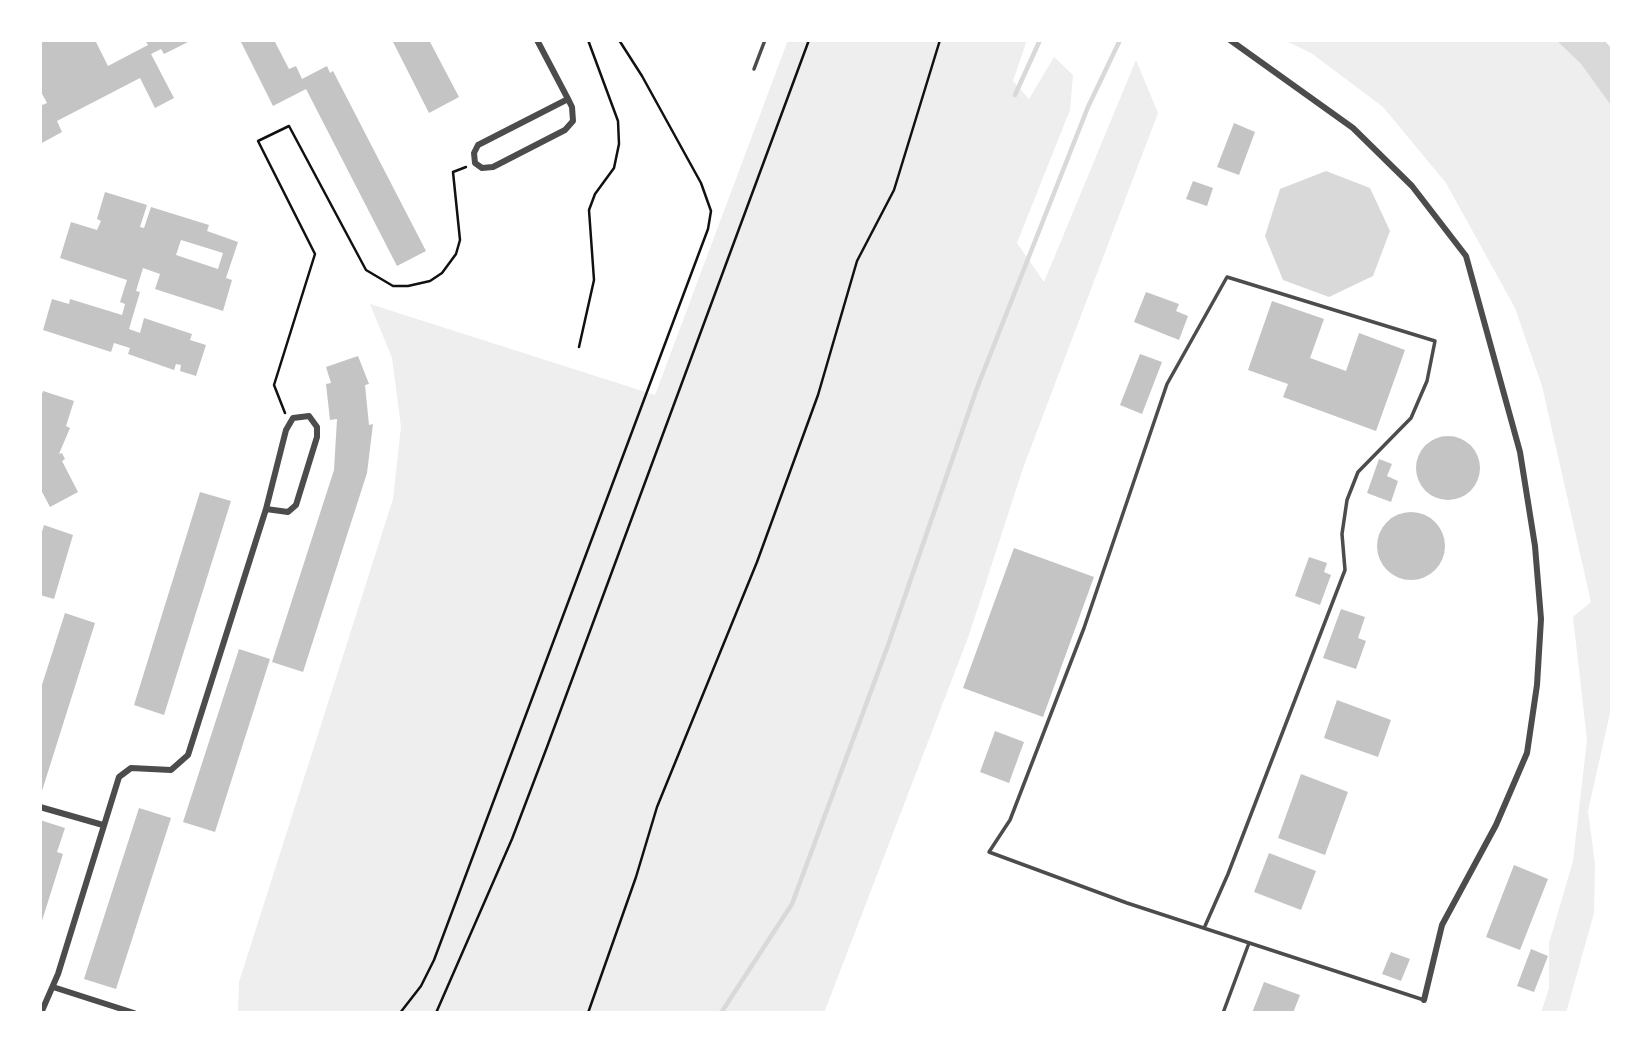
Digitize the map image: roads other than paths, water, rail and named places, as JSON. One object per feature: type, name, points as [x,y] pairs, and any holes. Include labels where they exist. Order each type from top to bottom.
[{"type":"street","points":[[537,40],[568,99],[574,116],[565,130],[493,167],[482,168],[475,163],[474,153],[478,145],[568,99]]},
{"type":"street","points":[[1230,40],[1353,128],[1412,186],[1466,256],[1520,452],[1535,546],[1541,619],[1537,685],[1527,753],[1496,825],[1442,925],[1424,1000]]},
{"type":"street","points":[[41,1013],[53,987],[121,774],[131,768],[171,770],[188,755],[266,509],[289,423],[300,415],[309,416],[317,427],[317,437],[296,505],[288,512],[266,509]]},
{"type":"street","points":[[40,807],[103,825]]},
{"type":"street","points":[[53,987],[111,1009],[134,1013]]},
{"type":"lane","points":[[754,69],[765,40]]},
{"type":"lane","points":[[1205,926],[1228,874],[1345,570],[1342,534],[1347,500],[1358,472],[1411,418],[1427,380],[1434,341],[1227,277],[1167,384],[1084,628],[1010,820],[989,852],[1127,903],[1205,926],[1424,1000]]},
{"type":"lane","points":[[1223,1013],[1249,942]]},
{"type":"waterway","points":[[1015,95],[1040,40]]},
{"type":"waterway","points":[[721,1013],[792,904],[887,648],[977,388],[1088,107],[1120,40]]}]
